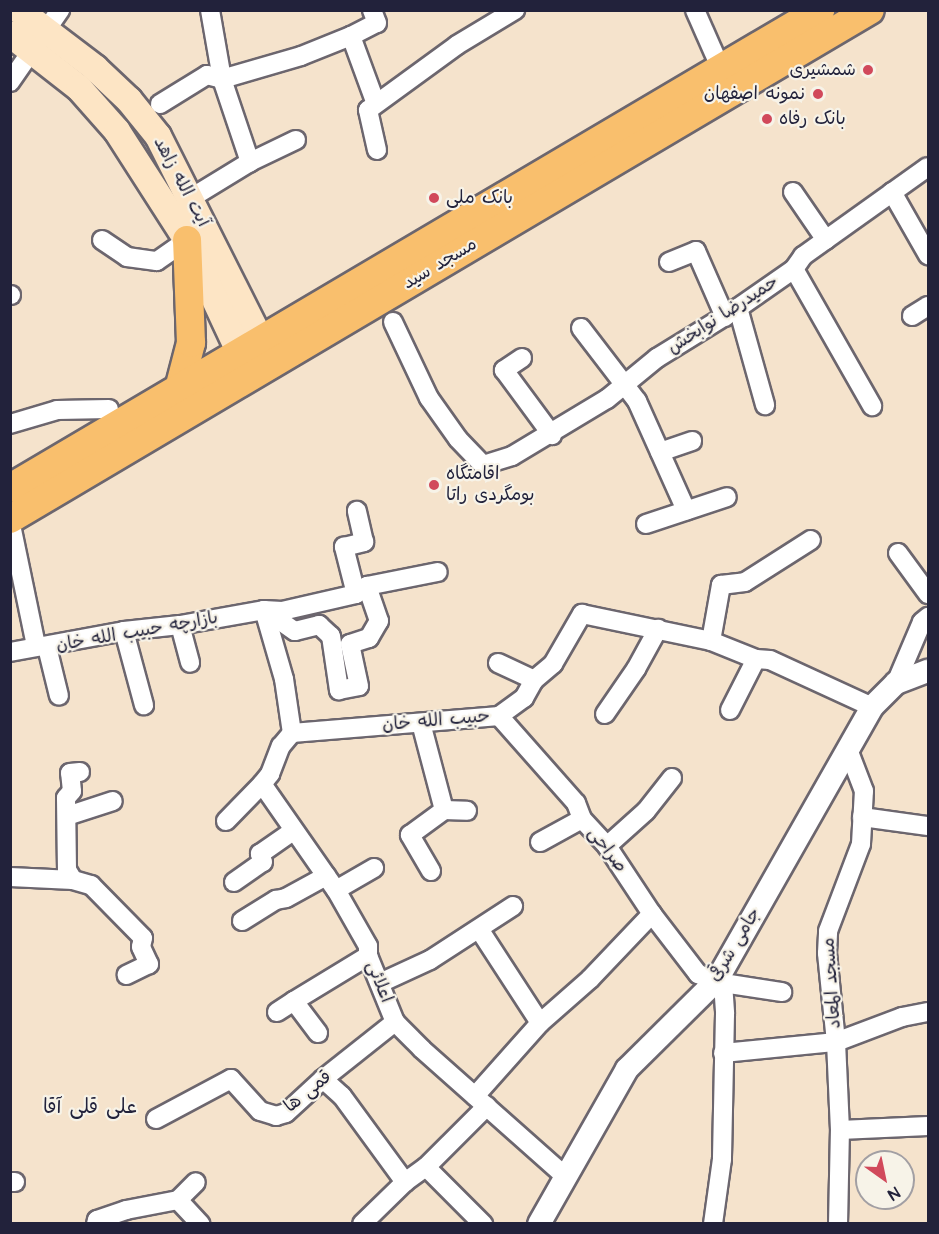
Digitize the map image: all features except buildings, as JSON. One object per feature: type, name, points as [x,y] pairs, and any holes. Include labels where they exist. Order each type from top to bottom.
[{"type":"main road","name":"آیت الله زاهد","points":[[19,10],[95,68],[129,100],[158,136],[191,198],[256,358]]},
{"type":"main road","name":"مسجد سید","points":[[10,520],[256,358],[820,10]]},
{"type":"main road","name":"مسجد سید","points":[[10,488],[179,389],[256,358],[870,10]]},
{"type":"main road","name":"آیت الله زاهد","points":[[10,33],[46,30]]},
{"type":"main road","name":"آیت الله زاهد","points":[[46,30],[79,88],[117,131],[187,240],[256,358]]},
{"type":"main road","points":[[179,389],[191,343],[187,240]]},
{"type":"street","points":[[210,10],[222,79],[250,162]]},
{"type":"street","points":[[160,104],[207,75],[222,79],[301,56],[351,36],[377,23],[372,10]]},
{"type":"street","points":[[695,10],[721,69]]},
{"type":"street","points":[[377,150],[368,110],[457,45],[514,11]]},
{"type":"street","points":[[10,82],[46,30]]},
{"type":"street","points":[[351,36],[376,104]]},
{"type":"street","points":[[191,198],[250,162],[296,140]]},
{"type":"street","name":"حمیدرضا نوابخش","points":[[393,322],[429,398],[458,439],[483,465],[512,456],[552,435],[608,399],[657,358],[732,312],[794,269],[803,256],[928,167]]},
{"type":"street","points":[[793,192],[825,240]]},
{"type":"street","points":[[892,192],[928,255]]},
{"type":"street","points":[[102,240],[127,257],[157,261],[187,240]]},
{"type":"street","points":[[669,262],[696,251],[732,312],[765,405]]},
{"type":"street","points":[[794,269],[872,406]]},
{"type":"street","points":[[912,316],[928,306]]},
{"type":"street","points":[[581,328],[637,401],[686,510]]},
{"type":"street","points":[[522,358],[504,370],[552,435]]},
{"type":"street","points":[[10,424],[57,410],[110,410]]},
{"type":"street","points":[[660,452],[692,441]]},
{"type":"street","points":[[646,524],[727,496]]},
{"type":"street","points":[[264,610],[295,631],[319,625],[331,636],[339,690],[359,687],[350,644],[369,638],[379,621],[362,590],[344,547],[364,542],[357,511]]},
{"type":"street","points":[[10,520],[41,647],[59,696]]},
{"type":"street","points":[[711,641],[721,585],[745,582],[811,540]]},
{"type":"street","points":[[898,553],[928,594]]},
{"type":"street","name":"بازارچه حبیب الله خان","points":[[10,652],[123,631],[180,625],[264,610],[282,611],[438,572]]},
{"type":"street","points":[[226,821],[270,774],[286,740],[284,679],[264,610]]},
{"type":"street","name":"حبیب الله خان","points":[[286,740],[499,716],[524,698],[534,681],[553,664],[582,614],[658,629]]},
{"type":"street","points":[[896,683],[922,622],[928,617]]},
{"type":"street","points":[[180,625],[190,663]]},
{"type":"street","points":[[605,714],[636,669],[658,629],[711,641],[756,658],[770,660],[872,707]]},
{"type":"street","points":[[123,631],[144,705]]},
{"type":"street","points":[[730,710],[756,658]]},
{"type":"street","points":[[498,663],[534,681]]},
{"type":"street","name":"جامی شرقی","points":[[539,1224],[627,1069],[720,982],[872,707],[896,683],[928,671]]},
{"type":"street","name":"صراحی","points":[[499,716],[576,802],[582,819],[607,846],[652,914],[698,974],[720,982]]},
{"type":"street","points":[[421,723],[444,810]]},
{"type":"street","name":"مسجد المعاد","points":[[838,1224],[840,1130],[836,1042],[827,953],[828,930],[861,844],[864,791],[849,752]]},
{"type":"street","points":[[73,880],[67,870],[66,798],[72,791],[70,773],[80,772]]},
{"type":"street","points":[[607,846],[646,812],[672,778]]},
{"type":"street","name":"اعلائی","points":[[262,784],[331,883],[368,946],[368,956],[395,1022],[422,1049],[566,1177]]},
{"type":"street","points":[[67,816],[113,801]]},
{"type":"street","points":[[431,871],[410,835],[444,810],[467,811]]},
{"type":"street","points":[[862,817],[928,826]]},
{"type":"street","points":[[540,842],[582,819]]},
{"type":"street","points":[[234,882],[263,861],[260,854],[293,831]]},
{"type":"street","points":[[242,921],[276,900],[374,868]]},
{"type":"street","points":[[10,877],[73,880],[90,885],[143,938],[141,946],[149,964],[126,975]]},
{"type":"street","points":[[380,983],[430,960],[513,906]]},
{"type":"street","points":[[362,1224],[405,1182],[426,1167],[481,1101],[540,1023],[590,979],[652,914]]},
{"type":"street","points":[[479,928],[540,1023]]},
{"type":"street","points":[[277,1012],[368,956]]},
{"type":"street","points":[[713,1224],[722,1159],[725,1014],[720,982],[782,992]]},
{"type":"street","points":[[294,1001],[318,1033]]},
{"type":"street","points":[[723,1053],[836,1042],[902,1017],[928,1012]]},
{"type":"street","name":"قمی ها","points":[[156,1119],[231,1079],[260,1110],[276,1116],[286,1113],[323,1079],[395,1022]]},
{"type":"street","points":[[323,1079],[342,1096],[405,1182]]},
{"type":"street","points":[[840,1130],[928,1126]]},
{"type":"street","points":[[426,1167],[483,1224]]},
{"type":"street","points":[[96,1224],[98,1220],[126,1210],[178,1200],[196,1182]]},
{"type":"street","points":[[178,1200],[200,1224]]},
{"type":"place","name":"شمشیری","points":[[868,70]]},
{"type":"place","name":"نمونه اصفهان","points":[[818,94]]},
{"type":"place","name":"بانک رفاه","points":[[767,119]]},
{"type":"place","name":"بانک ملی","points":[[434,198]]},
{"type":"place","name":"اقامتگاه بومگردی راتا","points":[[434,485]]},
{"type":"district","name":"علی قلی آقا","points":[[90,1107]]}]
